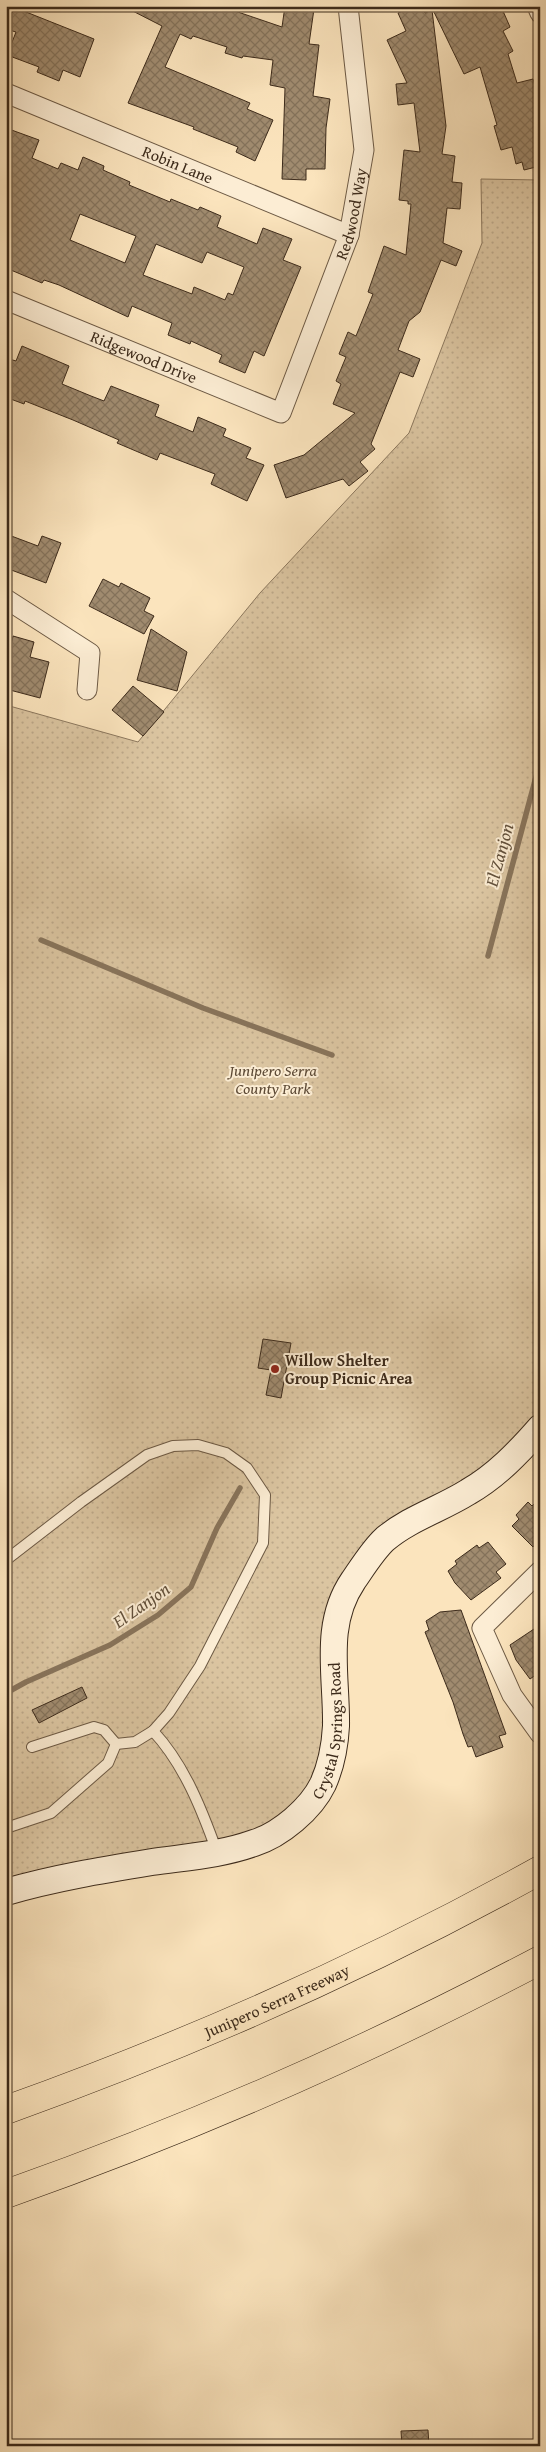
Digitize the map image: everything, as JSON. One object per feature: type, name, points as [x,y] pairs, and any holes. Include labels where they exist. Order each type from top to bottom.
[{"type":"highway","name":"Junipero Serra Freeway","points":[[6,2110],[120,2067],[285,1997],[403,1942],[540,1870]]},
{"type":"highway","points":[[6,2194],[162,2136],[296,2079],[435,2014],[540,1960]]},
{"type":"street","name":"Redwood Way","points":[[281,413],[349,235],[364,150],[348,6]]},
{"type":"street","points":[[537,6],[540,13]]},
{"type":"street","name":"Robin Lane","points":[[6,94],[349,235]]},
{"type":"street","name":"Ridgewood Drive","points":[[6,300],[281,413]]},
{"type":"street","points":[[6,600],[90,653],[87,690]]},
{"type":"street","name":"Crystal Springs Road","points":[[6,1892],[70,1876],[218,1853],[256,1843],[284,1827],[306,1808],[323,1785],[332,1755],[336,1726],[333,1642],[338,1612],[352,1583],[383,1541],[403,1526],[469,1492],[499,1470],[540,1428]]},
{"type":"street","points":[[540,1571],[482,1628],[512,1695],[540,1734]]},
{"type":"lane","points":[[6,1560],[81,1502],[147,1455],[173,1446],[198,1445],[226,1452],[247,1468],[265,1495],[263,1543],[200,1666],[169,1712],[153,1731],[135,1742],[116,1744]]},
{"type":"lane","points":[[32,1747],[94,1728],[104,1730],[116,1744]]},
{"type":"lane","points":[[153,1731],[170,1749],[203,1814],[218,1853]]},
{"type":"lane","points":[[6,1828],[51,1813],[108,1763],[116,1744]]},
{"type":"green space","name":"Junipero Serra County Park","points":[[481,179],[540,180],[540,1416],[514,1447],[359,1561],[313,1783],[266,1830],[6,1886],[6,705],[138,742],[260,593],[409,433],[482,243]]},
{"type":"building","points":[[6,6],[11,6],[94,39],[80,77],[63,70],[59,81],[37,72],[39,67],[7,55],[16,32],[6,29]]},
{"type":"building","points":[[123,6],[233,6],[232,10],[282,27],[285,6],[314,9],[309,44],[319,45],[313,96],[330,99],[326,128],[325,169],[306,169],[306,180],[282,179],[285,88],[270,85],[273,60],[243,56],[242,58],[225,53],[227,47],[193,36],[191,39],[180,34],[165,67],[250,103],[247,109],[273,120],[255,161],[236,152],[238,147],[193,129],[194,127],[128,103],[162,26]]},
{"type":"building","points":[[413,6],[422,6],[425,13],[432,10],[446,126],[442,154],[455,156],[452,182],[462,183],[460,209],[447,208],[443,243],[462,251],[456,266],[441,260],[420,312],[409,321],[398,350],[420,359],[413,377],[400,372],[371,444],[375,449],[360,462],[368,471],[349,486],[343,479],[286,498],[274,465],[304,455],[355,413],[333,404],[341,384],[336,381],[346,357],[339,354],[348,332],[356,336],[373,294],[368,292],[384,246],[406,255],[411,204],[408,204],[408,201],[399,200],[404,150],[420,152],[414,103],[398,105],[396,84],[407,83],[387,40],[406,31],[398,13]]},
{"type":"building","points":[[442,6],[497,6],[500,12],[503,11],[510,27],[503,31],[513,51],[508,54],[517,83],[533,79],[540,102],[540,141],[535,142],[540,166],[524,170],[522,162],[516,164],[512,147],[501,150],[494,126],[497,125],[480,67],[464,74],[433,10]]},
{"type":"building","points":[[6,128],[39,140],[32,158],[58,169],[61,163],[78,170],[83,157],[104,166],[103,170],[130,182],[129,185],[170,202],[171,199],[198,210],[200,207],[221,216],[217,227],[257,244],[263,228],[292,239],[283,260],[301,267],[264,356],[254,351],[245,373],[219,362],[222,355],[191,341],[190,344],[168,335],[172,323],[132,306],[128,317],[59,285],[44,280],[42,283],[6,268]],"holes":[[[80,214],[136,236],[125,263],[70,240]],[[156,244],[202,263],[207,252],[244,267],[233,295],[228,293],[225,300],[194,287],[192,294],[143,275]]]},
{"type":"building","points":[[22,346],[69,366],[62,384],[91,396],[104,401],[111,386],[159,405],[155,416],[193,432],[198,417],[226,429],[223,436],[251,448],[246,458],[264,465],[247,501],[211,484],[215,474],[160,453],[157,460],[117,443],[119,440],[73,420],[25,401],[24,404],[8,398],[11,392],[6,390],[6,358],[16,361]]},
{"type":"building","points":[[6,534],[38,546],[42,536],[61,543],[46,583],[6,568]]},
{"type":"building","points":[[103,579],[119,587],[121,583],[150,598],[144,611],[154,616],[144,634],[89,606]]},
{"type":"building","points":[[151,629],[187,652],[177,691],[137,680]]},
{"type":"building","points":[[13,636],[34,642],[30,657],[49,662],[40,698],[6,689],[6,664]]},
{"type":"building","points":[[133,686],[164,712],[143,736],[112,710]]},
{"type":"building","name":"Willow Shelter Group Picnic Area","points":[[263,1339],[291,1343],[281,1398],[266,1395],[271,1370],[258,1368]]},
{"type":"building","points":[[540,1498],[540,1539],[533,1547],[512,1526],[519,1519],[516,1515],[528,1502],[532,1506]]},
{"type":"building","points":[[488,1542],[506,1564],[496,1572],[501,1578],[471,1600],[455,1583],[448,1571],[457,1564],[455,1561],[477,1545],[479,1548]]},
{"type":"building","points":[[461,1610],[506,1734],[499,1736],[503,1747],[476,1757],[472,1746],[468,1747],[453,1702],[425,1632],[429,1630],[426,1621],[440,1612]]},
{"type":"building","points":[[540,1625],[540,1672],[530,1679],[516,1660],[510,1645]]},
{"type":"building","points":[[82,1687],[87,1698],[39,1723],[32,1710]]},
{"type":"building","points":[[428,2430],[429,2446],[402,2446],[401,2431]]},
{"type":"waterway","name":"El Zanjon","points":[[488,956],[540,762]]},
{"type":"waterway","points":[[41,940],[203,1008],[332,1055]]},
{"type":"waterway","name":"El Zanjon","points":[[6,1693],[26,1682],[110,1645],[158,1615],[191,1587],[217,1528],[240,1488]]},
{"type":"place","name":"Willow Shelter Group Picnic Area","points":[[275,1369]]}]
